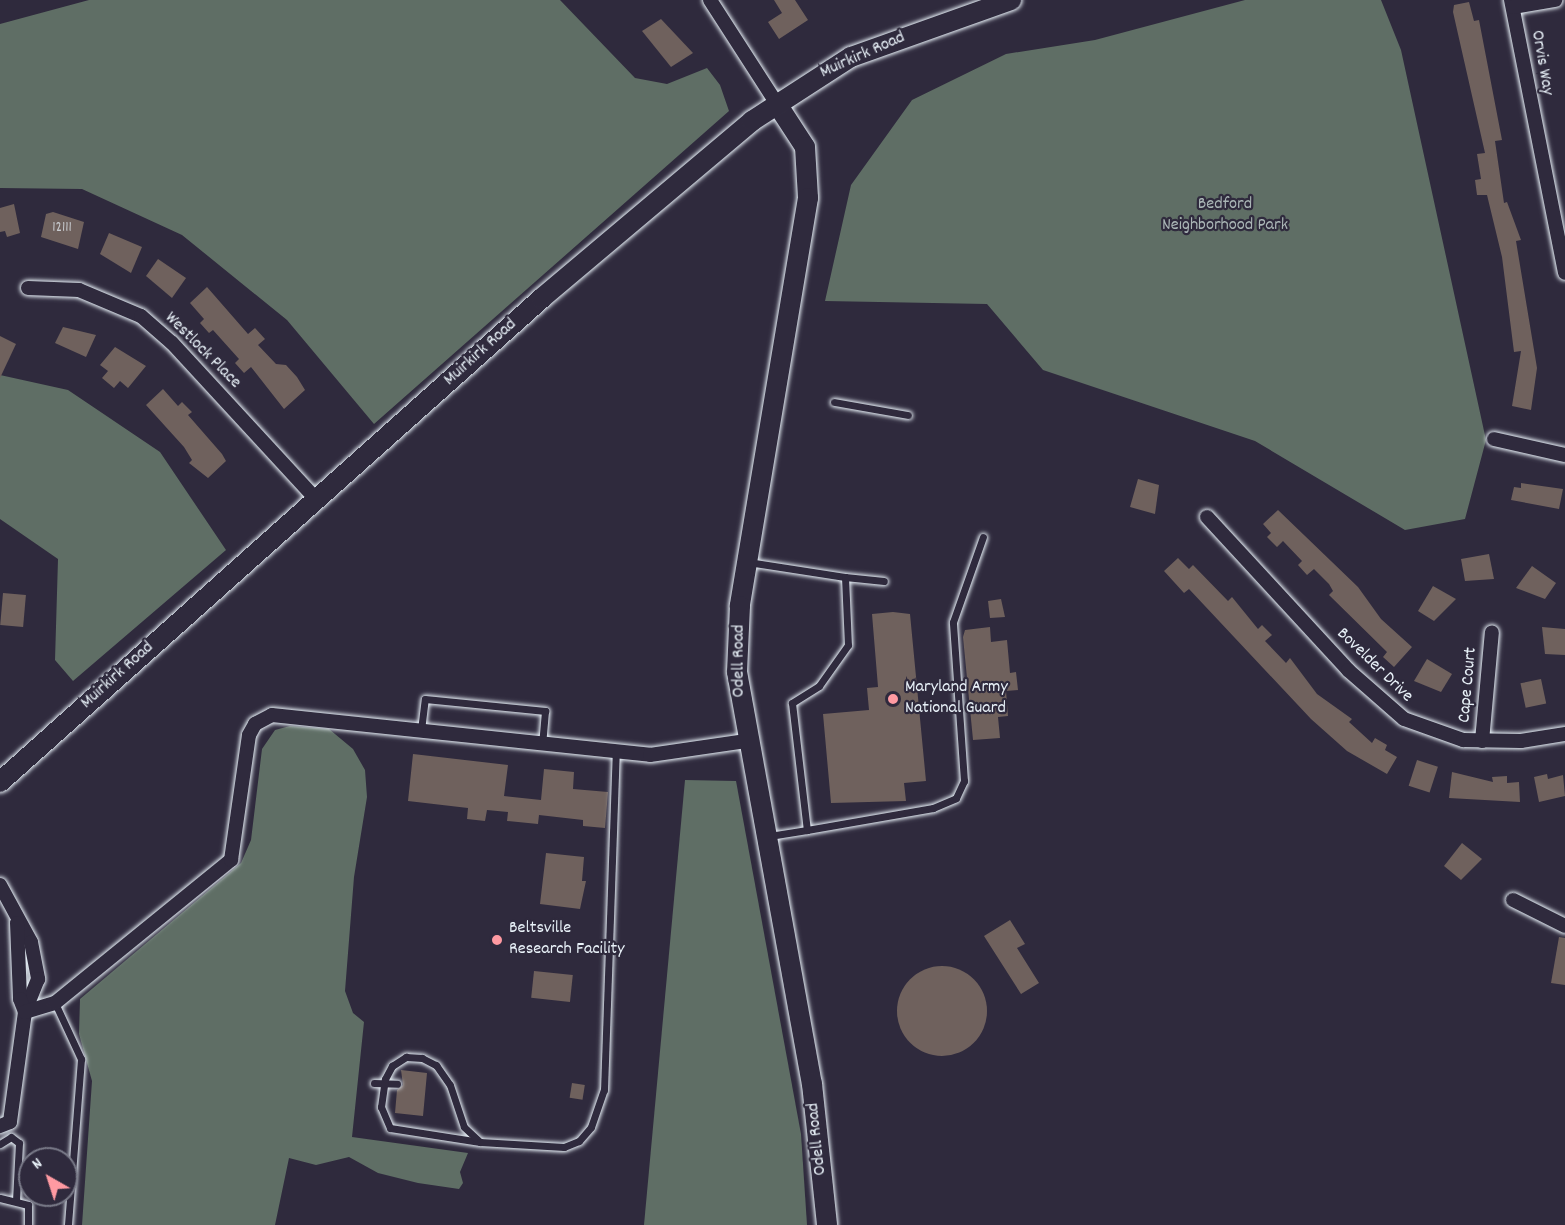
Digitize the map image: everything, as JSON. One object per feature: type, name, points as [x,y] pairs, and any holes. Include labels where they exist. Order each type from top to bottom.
[{"type":"main road","name":"Muirkirk Road","points":[[0,782],[542,298],[777,104],[851,57],[1011,0]]},
{"type":"main road","name":"Odell Road","points":[[777,104],[805,147],[808,198],[789,291],[748,562],[737,672],[746,741],[763,836],[812,1084],[827,1225]]},
{"type":"street","points":[[710,0],[777,104]]},
{"type":"street","points":[[1512,3],[1554,0]]},
{"type":"street","name":"Orvis Way","points":[[1512,3],[1565,273]]},
{"type":"street","name":"Westlock Place","points":[[28,288],[78,290],[141,316],[172,343],[316,499]]},
{"type":"street","points":[[1494,439],[1565,455]]},
{"type":"street","name":"Bovelder Drive","points":[[1207,517],[1387,707],[1422,728],[1482,741],[1521,741],[1565,734]]},
{"type":"street","name":"Cape Court","points":[[1482,741],[1492,632]]},
{"type":"street","points":[[25,1012],[55,1003],[231,860],[249,735],[255,724],[272,715],[650,755],[746,741]]},
{"type":"street","points":[[0,885],[31,942],[38,979],[25,1012],[5,1124]]},
{"type":"street","points":[[1513,900],[1565,926]]},
{"type":"lane","points":[[834,402],[908,415]]},
{"type":"lane","points":[[763,836],[933,808],[956,798],[964,781],[953,622],[983,537]]},
{"type":"lane","points":[[748,562],[884,581]]},
{"type":"lane","points":[[807,830],[792,703],[819,686],[848,645],[845,577]]},
{"type":"lane","points":[[420,730],[425,699],[545,711],[542,743]]},
{"type":"lane","points":[[480,1142],[464,1127],[446,1076],[430,1061],[414,1057],[398,1061],[385,1084],[382,1116],[390,1128],[480,1142],[564,1147],[579,1141],[599,1111],[604,1090],[616,752]]},
{"type":"lane","points":[[55,1003],[81,1059],[68,1225]]},
{"type":"lane","points":[[375,1083],[397,1084]]},
{"type":"lane","points":[[5,1124],[10,1137],[19,1143],[16,1200]]},
{"type":"lane","points":[[0,1144],[10,1137]]},
{"type":"lane","points":[[0,1198],[16,1200],[28,1205],[28,1225]]},
{"type":"green space","points":[[89,0],[560,0],[635,78],[667,84],[707,68],[720,85],[729,111],[374,424],[287,320],[182,235],[82,189],[0,188],[0,24]]},
{"type":"green space","name":"Bedford Neighborhood Park","points":[[1245,0],[1381,0],[1401,50],[1486,440],[1465,519],[1405,530],[1255,441],[1043,370],[987,304],[825,301],[851,185],[912,100],[1006,54],[1095,40]]},
{"type":"green space","points":[[0,375],[68,390],[160,452],[226,550],[73,681],[55,660],[58,559],[0,519]]},
{"type":"green space","points":[[290,726],[329,729],[353,749],[365,770],[367,797],[354,877],[345,991],[353,1013],[364,1022],[352,1137],[468,1153],[460,1172],[463,1183],[459,1189],[418,1183],[378,1173],[349,1157],[316,1165],[289,1158],[275,1225],[82,1225],[92,1081],[79,1034],[80,999],[241,863],[251,840],[262,749],[275,730]]},
{"type":"green space","points":[[685,780],[736,781],[801,1134],[807,1225],[644,1225]]},
{"type":"building","points":[[774,0],[795,0],[808,20],[779,39],[768,22],[782,13]]},
{"type":"building","points":[[1469,2],[1474,21],[1479,20],[1502,140],[1495,141],[1504,203],[1507,202],[1521,240],[1516,241],[1537,368],[1531,410],[1512,406],[1521,351],[1514,352],[1502,257],[1487,195],[1477,195],[1475,180],[1481,179],[1477,154],[1485,153],[1453,12],[1454,5]]},
{"type":"building","points":[[661,19],[693,53],[671,67],[642,31]]},
{"type":"building","points":[[14,204],[20,233],[7,237],[5,231],[0,232],[0,208]]},
{"type":"building","points":[[53,212],[84,222],[78,249],[41,237],[46,214]]},
{"type":"building","points":[[109,233],[142,247],[131,273],[100,254]]},
{"type":"building","points":[[158,259],[186,278],[172,298],[146,276]]},
{"type":"building","points":[[207,287],[248,334],[255,328],[265,339],[258,345],[276,364],[286,365],[297,377],[305,390],[284,409],[251,367],[244,373],[235,363],[239,359],[213,330],[209,333],[200,323],[204,319],[190,303]]},
{"type":"building","points":[[63,327],[96,335],[86,357],[55,343]]},
{"type":"building","points":[[0,336],[16,344],[0,378]]},
{"type":"building","points":[[115,347],[146,366],[128,388],[120,381],[114,388],[102,378],[108,371],[100,365]]},
{"type":"building","points":[[163,389],[178,406],[182,402],[192,412],[188,415],[226,461],[208,478],[189,463],[192,460],[184,447],[146,405]]},
{"type":"building","points":[[1138,479],[1159,485],[1155,514],[1130,507]]},
{"type":"building","points":[[1521,483],[1563,489],[1559,509],[1511,500],[1514,487],[1521,488]]},
{"type":"building","points":[[1278,510],[1358,587],[1381,619],[1412,647],[1394,667],[1383,657],[1387,652],[1329,595],[1333,591],[1329,584],[1314,569],[1307,575],[1298,565],[1302,561],[1283,541],[1277,547],[1267,537],[1271,533],[1263,524]]},
{"type":"building","points":[[1489,554],[1494,579],[1465,581],[1461,559]]},
{"type":"building","points":[[1178,558],[1189,569],[1193,565],[1228,601],[1232,597],[1258,629],[1262,625],[1272,635],[1265,641],[1286,663],[1290,658],[1317,694],[1352,719],[1349,722],[1372,743],[1375,738],[1387,745],[1385,750],[1397,757],[1387,774],[1347,751],[1311,719],[1189,589],[1184,593],[1164,571]]},
{"type":"building","points":[[1532,566],[1556,583],[1545,599],[1516,588]]},
{"type":"building","points":[[1433,586],[1456,599],[1434,621],[1418,611]]},
{"type":"building","points":[[3,593],[26,595],[23,627],[0,625]]},
{"type":"building","points":[[1001,599],[1005,617],[990,618],[988,601]]},
{"type":"building","name":"Maryland Army National Guard","points":[[893,612],[910,614],[926,781],[904,783],[906,801],[831,803],[823,714],[869,710],[867,688],[878,687],[872,614]]},
{"type":"building","points":[[990,627],[991,642],[1007,640],[1010,673],[1016,672],[1018,690],[1006,691],[1008,716],[998,717],[1000,738],[973,740],[963,637],[965,630]]},
{"type":"building","points":[[1542,627],[1565,629],[1565,655],[1545,654]]},
{"type":"building","points":[[1427,659],[1452,674],[1441,692],[1414,681]]},
{"type":"building","points":[[1541,679],[1546,703],[1526,708],[1520,683]]},
{"type":"building","points":[[413,754],[508,765],[504,796],[541,800],[544,769],[574,772],[573,789],[608,792],[605,828],[583,826],[583,820],[539,815],[538,824],[507,821],[508,812],[487,810],[485,821],[467,819],[468,808],[408,801]]},
{"type":"building","points":[[1417,760],[1438,767],[1430,792],[1409,786]]},
{"type":"building","points":[[1452,772],[1493,782],[1492,777],[1507,776],[1507,783],[1519,782],[1520,802],[1449,798]]},
{"type":"building","points":[[1547,774],[1548,779],[1563,775],[1565,796],[1539,802],[1534,777]]},
{"type":"building","points":[[1462,843],[1482,859],[1461,880],[1444,866]]},
{"type":"building","points":[[546,853],[584,857],[582,881],[586,881],[580,909],[540,904]]},
{"type":"building","points":[[1010,920],[1025,944],[1017,948],[1039,983],[1021,994],[984,936]]},
{"type":"building","points":[[1559,937],[1565,938],[1565,985],[1551,983]]},
{"type":"building","points":[[933,966],[951,966],[967,973],[980,986],[987,1002],[987,1020],[980,1036],[967,1049],[951,1056],[933,1056],[917,1049],[904,1036],[897,1020],[897,1002],[904,986],[917,973]]},
{"type":"building","points":[[534,971],[573,975],[570,1002],[531,998]]},
{"type":"building","points":[[401,1070],[427,1073],[423,1116],[395,1113],[397,1090],[403,1085]]},
{"type":"building","points":[[572,1083],[585,1085],[582,1100],[570,1098]]},
{"type":"place","name":"Maryland Army National Guard","points":[[893,699]]},
{"type":"place","name":"Beltsville Research Facility","points":[[497,940]]}]
